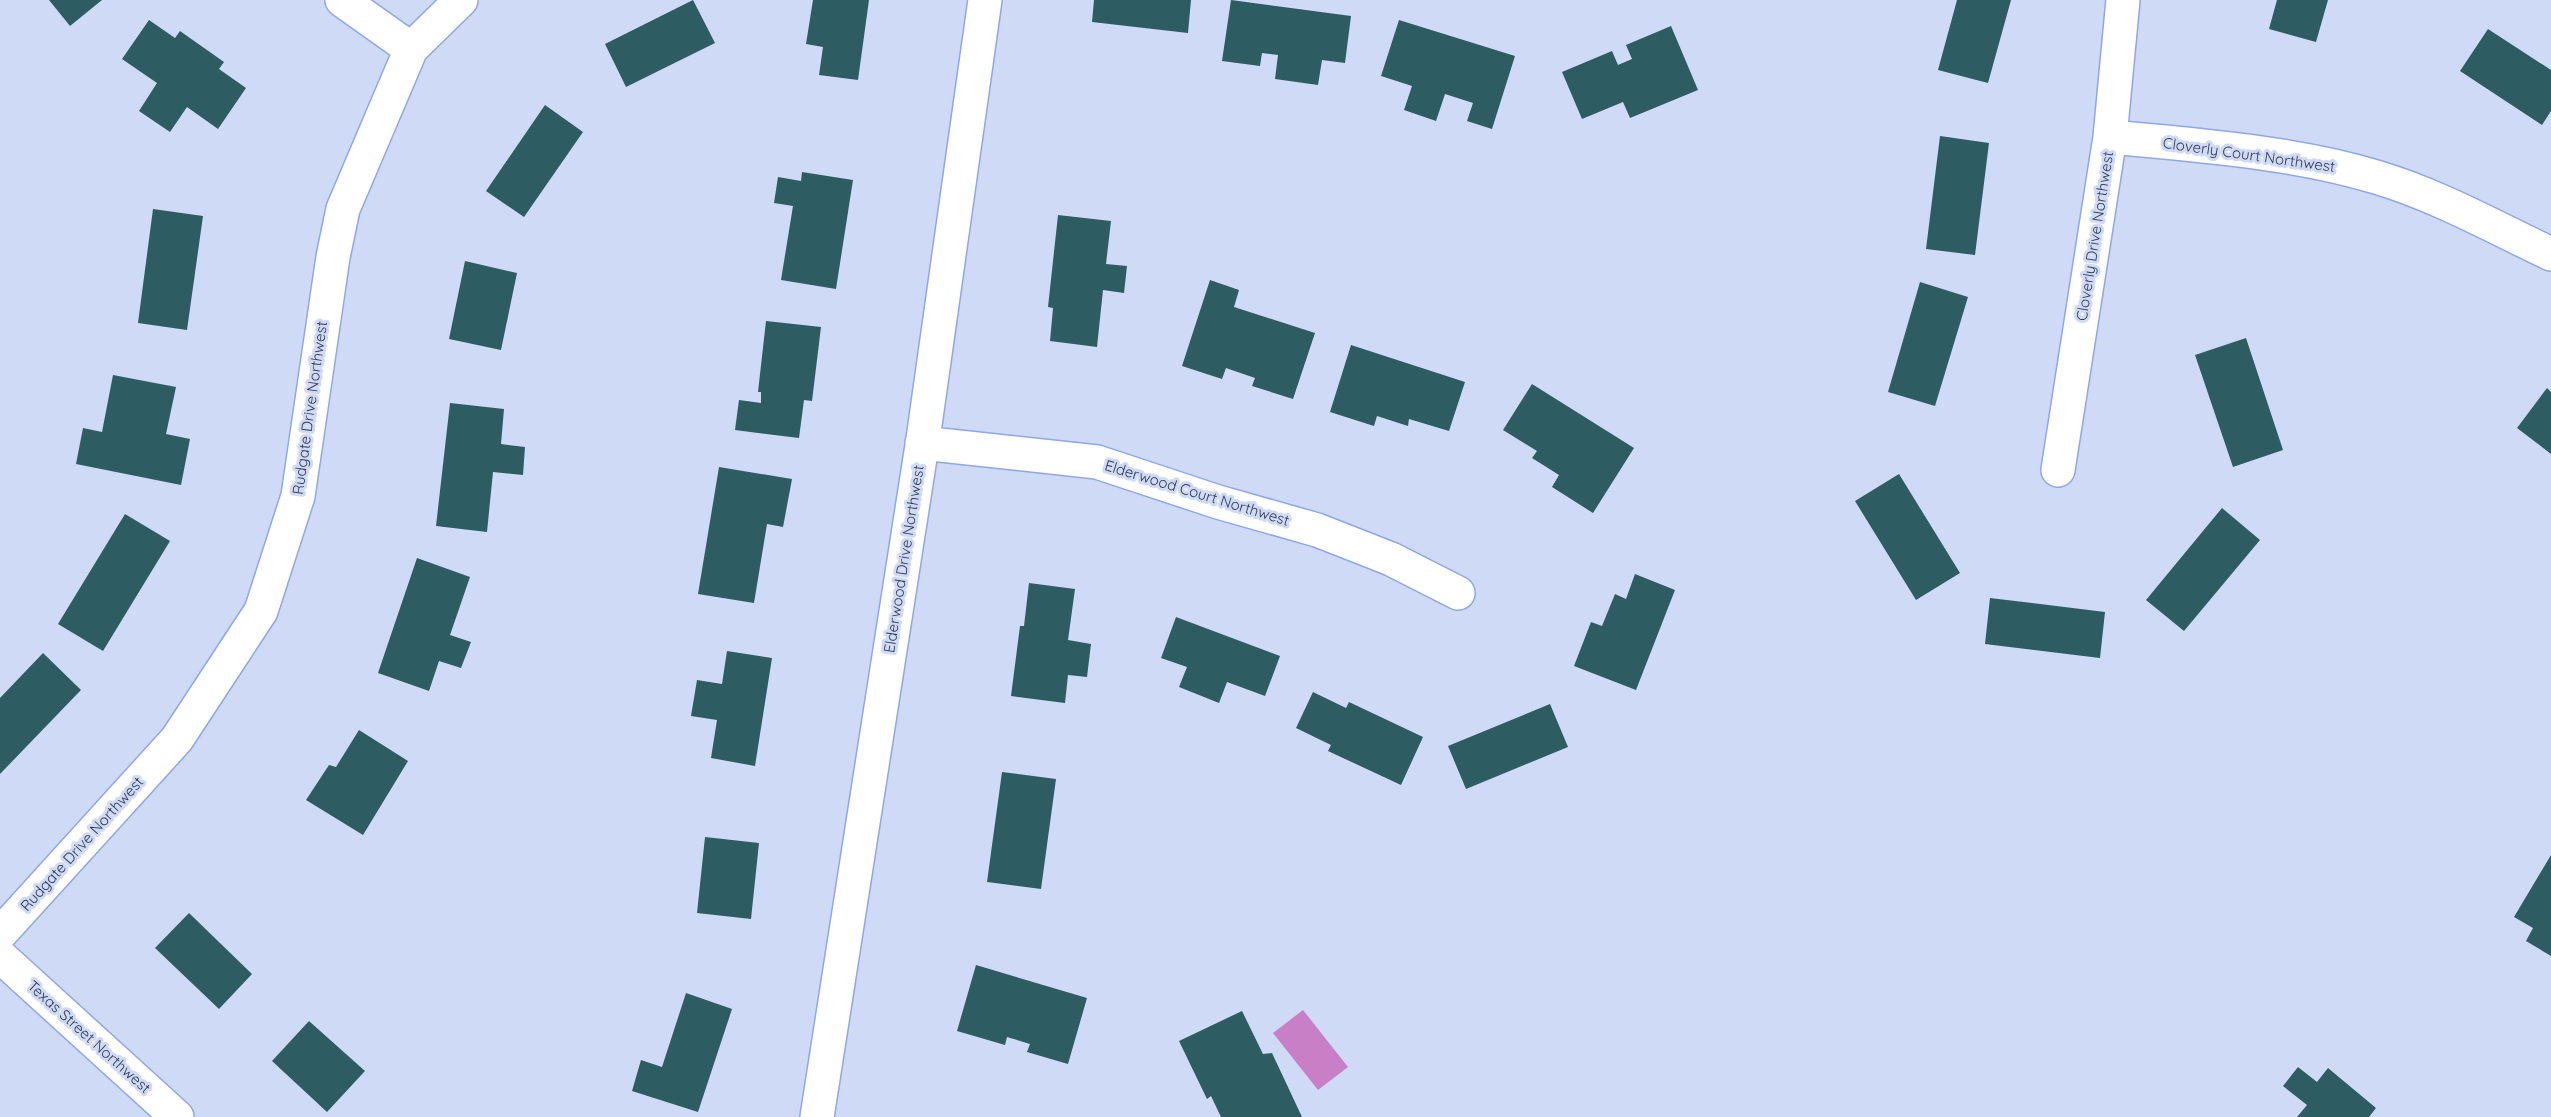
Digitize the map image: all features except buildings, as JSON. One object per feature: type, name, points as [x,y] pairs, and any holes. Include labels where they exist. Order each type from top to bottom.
[{"type":"street","points":[[342,0],[411,49]]},
{"type":"street","name":"Rudgate Drive Northwest","points":[[0,934],[177,739],[261,611],[298,496],[331,267],[344,209],[411,49],[461,0]]},
{"type":"street","name":"Elderwood Drive Northwest","points":[[822,1116],[985,0]]},
{"type":"street","name":"Cloverly Drive Northwest","points":[[2058,470],[2110,137],[2123,0]]},
{"type":"street","name":"Cloverly Court Northwest","points":[[2110,137],[2305,161],[2374,176],[2411,189],[2551,254]]},
{"type":"street","name":"Elderwood Court Northwest","points":[[922,443],[1096,462],[1218,502],[1317,530],[1391,559],[1458,593]]},
{"type":"street","name":"Texas Street Northwest","points":[[0,956],[177,1117]]},
{"type":"shaded area","points":[[1303,1010],[1348,1067],[1318,1090],[1273,1033]]}]
